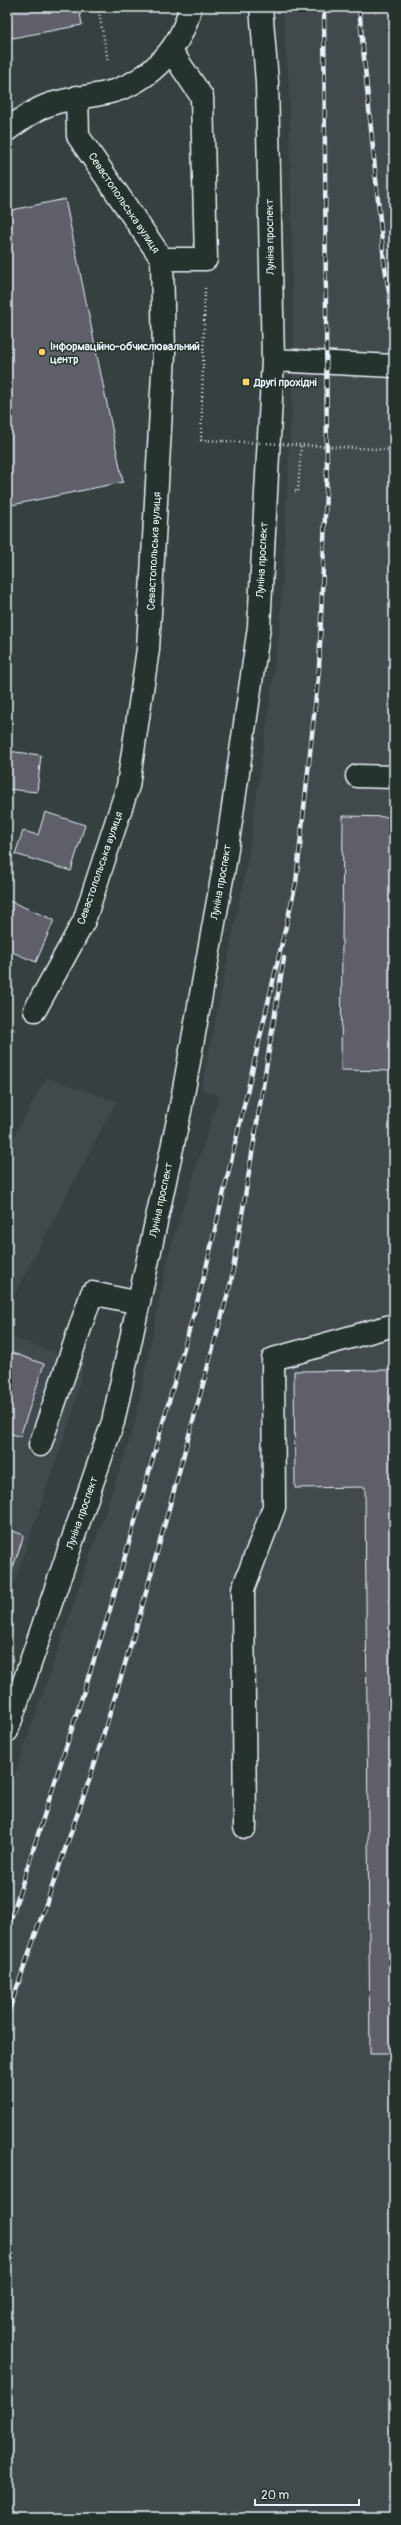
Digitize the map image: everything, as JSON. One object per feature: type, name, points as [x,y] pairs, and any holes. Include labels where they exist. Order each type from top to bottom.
[{"type":"street","points":[[7,130],[25,116],[50,104],[77,97],[114,91],[134,82],[154,69],[171,50],[188,20],[190,7]]},
{"type":"street","name":"Луніна проспект","points":[[7,1731],[113,1422],[180,1111],[225,862],[259,626],[273,360],[267,82],[261,7]]},
{"type":"street","points":[[162,259],[206,259],[202,97],[171,50]]},
{"type":"street","name":"Севастопольська вулиця","points":[[35,1010],[84,921],[128,786],[148,649],[164,354],[162,259],[78,136],[77,97]]},
{"type":"street","points":[[273,360],[394,366]]},
{"type":"street","points":[[357,776],[394,777]]},
{"type":"street","points":[[40,1445],[92,1293],[139,1303]]},
{"type":"street","points":[[244,1827],[243,1589],[274,1507],[273,1359],[394,1325]]},
{"type":"path","points":[[98,7],[114,91]]},
{"type":"path","points":[[206,259],[201,440],[394,450]]},
{"type":"path","points":[[237,450],[238,435]]},
{"type":"path","points":[[298,492],[301,445]]},
{"type":"shaded area","points":[[282,7],[394,7],[394,2518],[7,2518],[7,1798],[134,1428],[169,1253],[219,1096],[201,1090],[247,865],[280,629],[294,361],[289,81]]},
{"type":"shaded area","points":[[46,1078],[116,1101],[7,1308],[7,1149]]},
{"type":"shaded area","points":[[7,1336],[84,1362],[73,1411],[7,1603]]},
{"type":"building","points":[[7,7],[79,7],[82,25],[7,39]]},
{"type":"building","points":[[65,199],[123,482],[7,506],[7,211]]},
{"type":"building","points":[[7,751],[41,755],[37,792],[7,789]]},
{"type":"building","points":[[45,812],[85,825],[71,871],[15,854],[23,831],[38,835]]},
{"type":"building","points":[[343,816],[394,817],[394,1071],[341,1070]]},
{"type":"building","points":[[7,900],[54,920],[36,962],[7,950]]},
{"type":"building","points":[[7,1351],[44,1364],[20,1437],[7,1432]]},
{"type":"building","points":[[394,1370],[394,2054],[370,2054],[365,1487],[295,1488],[294,1371]]},
{"type":"building","points":[[7,1529],[24,1535],[7,1585]]},
{"type":"railway","points":[[7,1931],[109,1613],[203,1281],[296,883],[319,669],[327,465],[324,7]]},
{"type":"railway","points":[[359,7],[384,261],[394,323]]},
{"type":"railway","points":[[7,2016],[91,1775],[139,1618],[231,1282],[284,958]]},
{"type":"place","name":"Інформаційно-обчислювальний центр","points":[[42,352]]},
{"type":"place","name":"Другі прохідні","points":[[246,382]]}]
